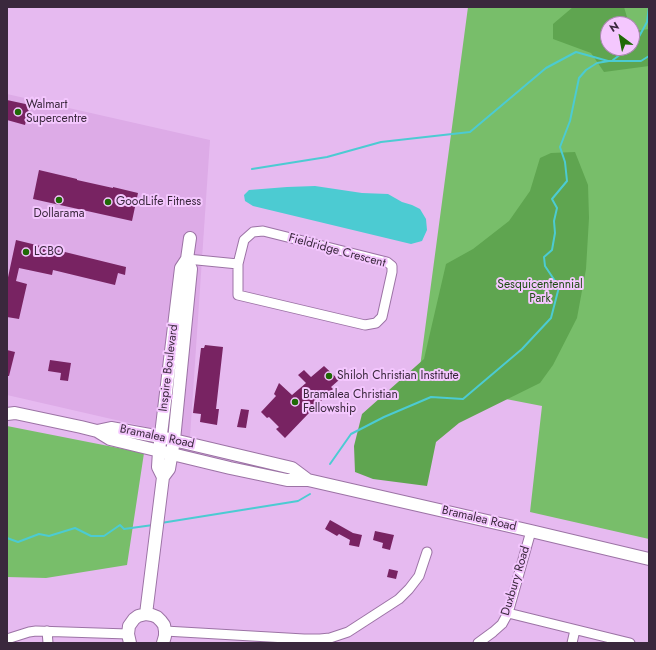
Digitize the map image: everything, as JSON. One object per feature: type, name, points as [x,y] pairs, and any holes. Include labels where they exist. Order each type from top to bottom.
[{"type":"main road","name":"Inspire Boulevard","points":[[146,614],[162,477],[158,467],[159,451],[181,268],[187,259],[190,238]]},
{"type":"main road","name":"Inspire Boulevard","points":[[162,477],[169,469],[174,440],[191,269],[187,259]]},
{"type":"main road","name":"Bramalea Road","points":[[10,411],[97,431],[110,439],[159,451],[287,480],[308,480],[649,559]]},
{"type":"main road","name":"Bramalea Road","points":[[97,431],[111,428],[174,440],[292,468],[308,480]]},
{"type":"main road","points":[[129,638],[129,626],[138,616],[146,614],[157,617],[164,625],[165,636],[163,643]]},
{"type":"street","name":"Fieldridge Crescent","points":[[263,231],[387,262],[392,266],[392,272],[382,317],[376,323],[365,325],[238,295],[238,264],[244,240],[253,232],[263,231]]},
{"type":"street","points":[[187,259],[238,264]]},
{"type":"street","name":"Duxbury Road","points":[[478,643],[502,624],[508,613],[531,531]]},
{"type":"street","points":[[165,631],[261,640],[330,638],[348,632],[398,599],[409,589],[419,576],[427,552]]},
{"type":"street","points":[[508,613],[630,643]]},
{"type":"street","points":[[572,643],[575,630]]},
{"type":"street","points":[[7,639],[29,632],[47,631],[129,638]]},
{"type":"street","points":[[47,631],[48,643]]},
{"type":"shaded area","points":[[7,94],[210,140],[190,437],[7,395]]},
{"type":"shaded area","points":[[315,186],[362,193],[388,194],[402,202],[420,209],[426,219],[427,230],[422,241],[411,244],[253,206],[245,201],[244,195],[249,190]]},
{"type":"green space","name":"Sesquicentennial Park","points":[[468,7],[649,7],[649,539],[530,512],[542,406],[418,382]]},
{"type":"green space","points":[[573,7],[624,7],[627,16],[600,16],[600,56],[640,56],[640,30],[649,29],[649,66],[604,72],[591,53],[553,39],[553,24]]},
{"type":"green space","points":[[575,152],[588,185],[589,218],[586,269],[577,318],[553,365],[540,383],[459,423],[436,442],[427,486],[373,479],[355,472],[354,446],[362,414],[424,359],[446,264],[473,249],[509,221],[530,191],[540,158],[551,153]]},
{"type":"green space","points":[[7,426],[144,453],[127,565],[46,578],[7,577]]},
{"type":"building","name":"Walmart Supercentre","points":[[7,100],[30,105],[25,125],[7,120]]},
{"type":"building","points":[[39,170],[138,193],[132,221],[33,199]]},
{"type":"building","points":[[16,240],[126,267],[125,275],[118,273],[115,285],[53,270],[52,275],[19,268],[16,281],[27,284],[19,319],[7,317],[7,282]]},
{"type":"building","points":[[205,345],[223,347],[216,409],[219,409],[217,425],[200,422],[201,414],[193,413],[201,348],[204,348]]},
{"type":"building","points":[[7,350],[15,352],[9,376],[7,376]]},
{"type":"building","points":[[50,360],[71,363],[68,381],[60,380],[61,373],[48,371]]},
{"type":"building","name":"Bramalea Christian Fellowship","points":[[324,366],[339,380],[331,387],[333,389],[285,438],[276,429],[279,427],[269,417],[267,418],[261,412],[276,396],[274,394],[279,383],[292,395],[306,383],[298,375],[304,370],[311,377]]},
{"type":"building","points":[[241,409],[249,410],[246,428],[237,427]]},
{"type":"building","points":[[330,520],[353,533],[362,535],[359,547],[349,545],[350,540],[339,534],[337,536],[325,529]]},
{"type":"building","points":[[375,531],[394,535],[390,550],[382,548],[383,543],[373,540]]},
{"type":"building","points":[[389,569],[398,571],[396,579],[387,577]]},
{"type":"waterway","points":[[640,35],[647,22],[649,7]]},
{"type":"waterway","points":[[252,169],[327,157],[381,142],[470,132],[546,68],[576,52],[608,61]]},
{"type":"waterway","points":[[613,60],[618,56]]},
{"type":"waterway","points":[[330,464],[351,434],[384,417],[431,397],[463,399],[522,349],[551,318],[559,287],[545,266],[544,257],[552,250],[555,233],[554,221],[557,208],[552,199],[567,181],[565,162],[560,147],[570,121],[579,78],[586,70],[597,63],[609,61],[641,61],[649,56]]},
{"type":"waterway","points":[[161,523],[298,501],[310,494]]},
{"type":"waterway","points":[[7,538],[18,542],[39,534],[49,536],[75,528],[91,536],[104,536],[120,525],[124,529],[153,525]]},
{"type":"place","name":"Walmart Supercentre","points":[[18,112]]},
{"type":"place","name":"Dollarama","points":[[59,200]]},
{"type":"place","name":"GoodLife Fitness","points":[[108,202]]},
{"type":"place","name":"LCBO","points":[[26,252]]},
{"type":"place","name":"Shiloh Christian Institute","points":[[329,376]]},
{"type":"place","name":"Bramalea Christian Fellowship","points":[[295,402]]}]
